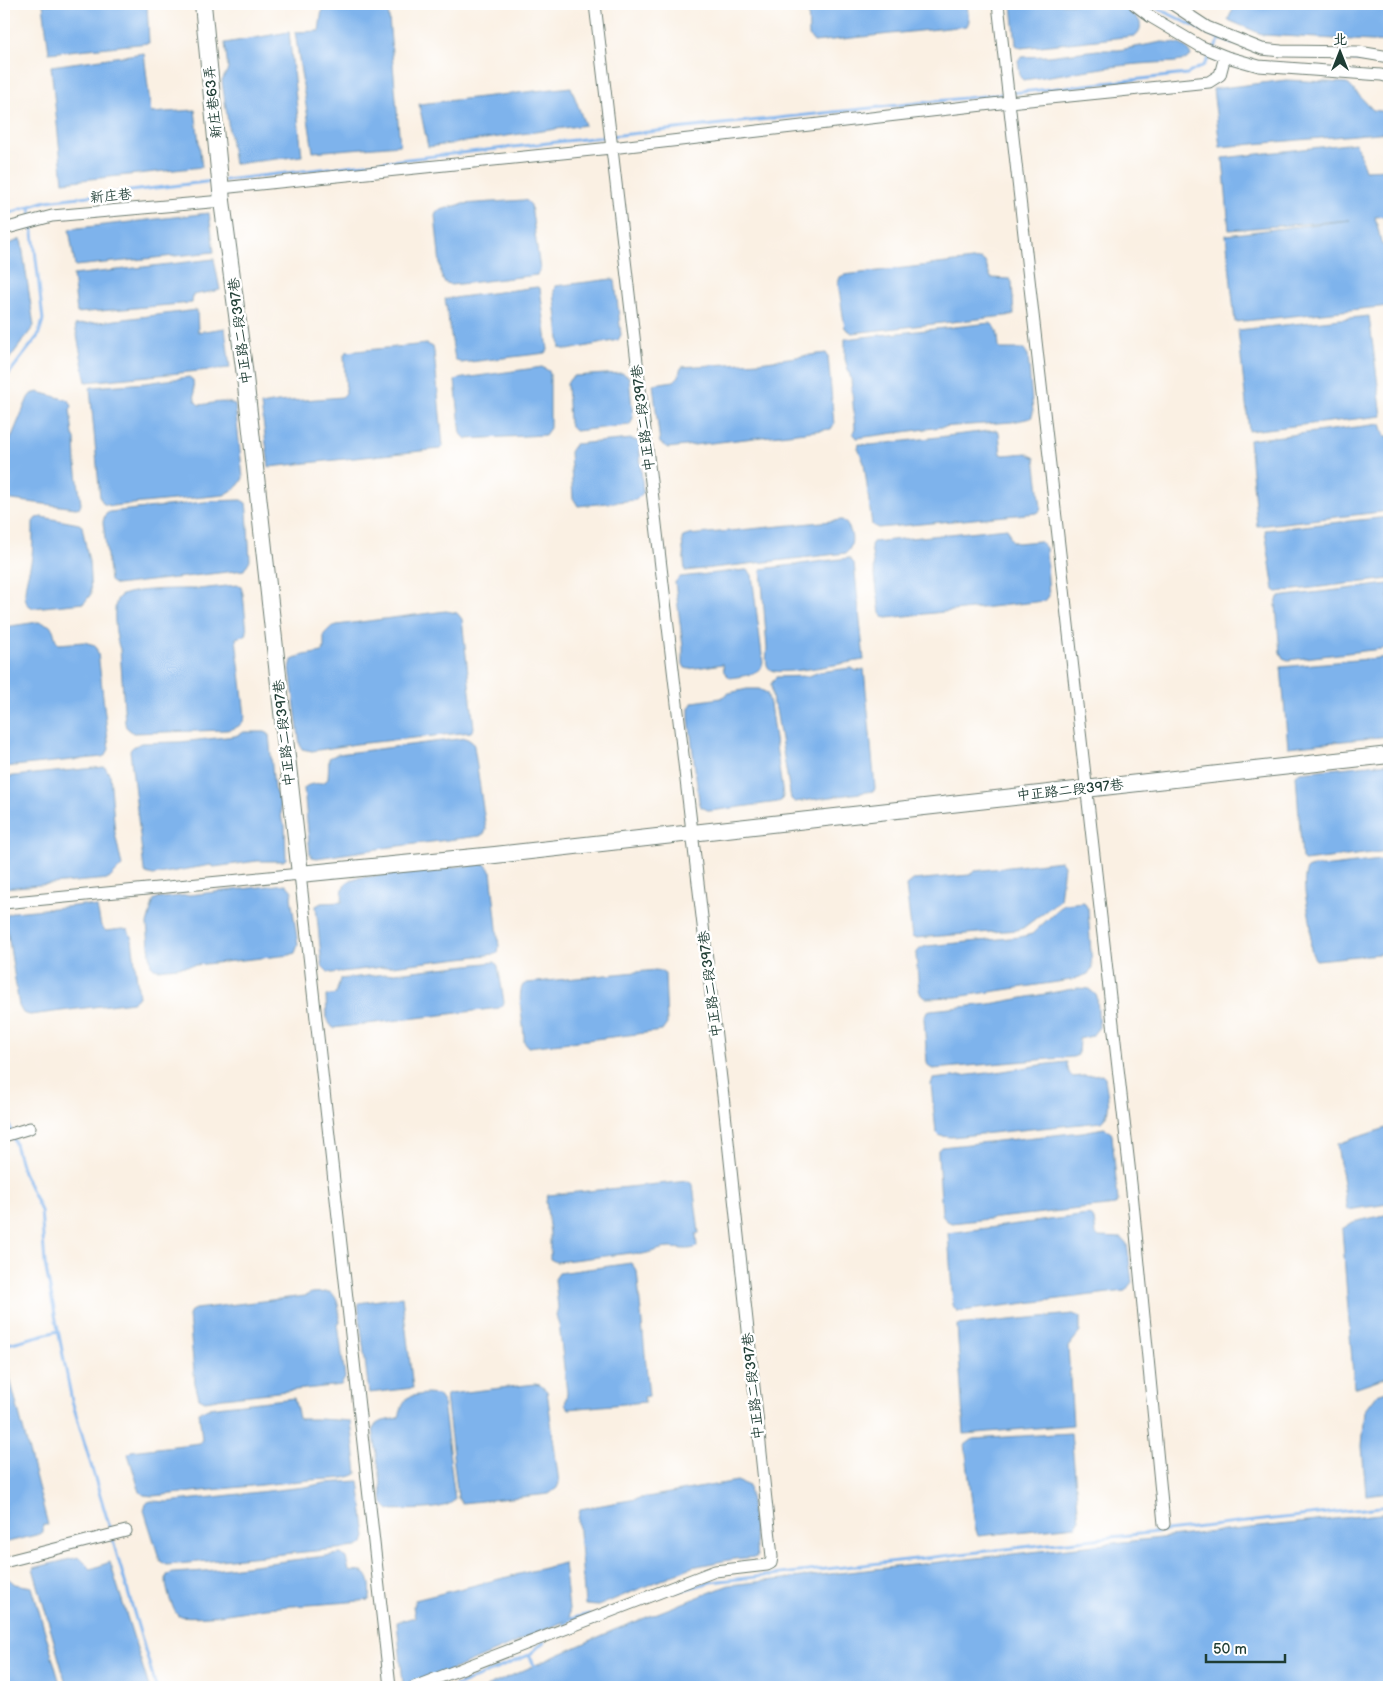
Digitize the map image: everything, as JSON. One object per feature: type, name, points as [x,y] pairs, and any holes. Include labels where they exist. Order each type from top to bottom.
[{"type":"street","name":"新庄巷63弄","points":[[203,4],[222,194]]},
{"type":"street","name":"中正路二段397巷","points":[[414,1687],[715,1571],[767,1565],[771,1563],[772,1557],[725,1113],[595,4]]},
{"type":"street","points":[[998,4],[1137,1243],[1164,1524]]},
{"type":"street","points":[[1134,4],[1151,17],[1200,46],[1225,56],[1260,66],[1389,77]]},
{"type":"street","points":[[1172,4],[1207,27],[1262,49],[1359,52],[1389,57]]},
{"type":"street","name":"新庄巷","points":[[4,229],[52,216],[222,194],[1009,102],[1209,82],[1220,75],[1225,56]]},
{"type":"street","name":"中正路二段397巷","points":[[222,194],[243,358],[300,874],[495,855],[1389,755]]},
{"type":"street","points":[[4,903],[300,874],[390,1687]]},
{"type":"street","points":[[4,1136],[30,1128]]},
{"type":"street","points":[[4,1562],[126,1531]]},
{"type":"water","points":[[43,4],[147,4],[149,43],[49,53]]},
{"type":"water","points":[[808,4],[967,4],[969,21],[967,26],[814,42],[809,36]]},
{"type":"water","points":[[1012,4],[1121,4],[1139,20],[1140,27],[1138,33],[1134,36],[1021,48],[1016,45]]},
{"type":"water","points":[[1235,4],[1375,4],[1389,8],[1389,42],[1264,35],[1228,20]]},
{"type":"water","points":[[388,7],[400,145],[313,152],[295,32],[319,31],[322,10]]},
{"type":"water","points":[[289,32],[302,156],[234,164],[222,81],[228,69],[225,43]]},
{"type":"water","points":[[1162,42],[1176,43],[1184,46],[1191,56],[1188,59],[1174,62],[1138,64],[1023,80],[1020,77],[1018,60],[1022,57],[1098,50],[1119,50]]},
{"type":"water","points":[[144,53],[151,113],[195,110],[202,167],[63,182],[51,66]]},
{"type":"water","points":[[1286,80],[1347,83],[1373,110],[1389,112],[1389,132],[1220,147],[1213,89]]},
{"type":"water","points":[[571,87],[585,125],[428,147],[419,104]]},
{"type":"water","points":[[1356,143],[1365,170],[1389,169],[1389,216],[1375,217],[1382,245],[1389,245],[1389,306],[1235,322],[1226,235],[1350,220],[1229,230],[1223,158]]},
{"type":"water","points":[[524,200],[531,205],[540,270],[537,275],[451,285],[444,282],[441,275],[435,215],[437,211],[462,204]]},
{"type":"water","points":[[209,213],[214,252],[75,266],[69,229]]},
{"type":"water","points":[[21,239],[34,326],[4,366],[4,246]]},
{"type":"water","points":[[214,259],[220,290],[193,295],[192,303],[77,313],[73,275]]},
{"type":"water","points":[[981,259],[985,262],[991,278],[1010,279],[1012,282],[1014,315],[852,333],[845,328],[838,283],[840,277]]},
{"type":"water","points":[[615,280],[621,335],[618,340],[568,350],[560,348],[555,286]]},
{"type":"water","points":[[540,288],[548,350],[546,353],[461,363],[455,359],[445,299]]},
{"type":"water","points":[[197,310],[198,332],[225,328],[230,368],[86,382],[75,325]]},
{"type":"water","points":[[1369,316],[1382,416],[1249,431],[1238,330]]},
{"type":"water","points":[[990,323],[997,330],[999,348],[1024,349],[1028,355],[1033,413],[1031,418],[1012,422],[941,427],[857,438],[853,433],[855,428],[851,379],[845,359],[845,339]]},
{"type":"water","points":[[427,344],[433,347],[434,352],[443,446],[440,449],[269,467],[261,405],[342,397],[346,393],[344,355],[346,352]]},
{"type":"water","points":[[826,353],[828,356],[834,424],[831,429],[668,448],[660,443],[653,384],[674,381],[679,376],[682,367],[759,362]]},
{"type":"water","points":[[542,367],[549,371],[550,375],[550,428],[545,435],[466,439],[461,434],[455,381],[457,379]]},
{"type":"water","points":[[622,373],[629,377],[633,418],[630,425],[575,431],[569,423],[567,384],[570,379],[574,376]]},
{"type":"water","points":[[189,377],[193,380],[195,401],[199,405],[223,402],[235,405],[243,478],[240,484],[224,495],[112,506],[104,504],[100,498],[90,388]]},
{"type":"water","points":[[38,392],[68,400],[71,403],[72,407],[70,409],[75,439],[80,507],[4,499],[4,455],[28,398],[31,394]]},
{"type":"water","points":[[1381,424],[1385,436],[1389,436],[1389,511],[1257,526],[1249,440]]},
{"type":"water","points":[[997,430],[999,432],[1001,454],[1027,453],[1035,458],[1040,511],[1037,513],[878,528],[872,525],[864,463],[858,448],[859,444],[871,445]]},
{"type":"water","points":[[632,439],[639,442],[643,493],[636,500],[578,506],[573,498],[570,452],[575,444]]},
{"type":"water","points":[[241,500],[246,503],[250,560],[244,570],[116,585],[110,581],[103,522],[105,515],[109,512]]},
{"type":"water","points":[[42,517],[82,526],[89,562],[91,594],[84,603],[33,608],[27,604],[25,593],[32,557],[33,522],[36,518]]},
{"type":"water","points":[[1389,517],[1389,579],[1277,592],[1274,590],[1265,530]]},
{"type":"water","points":[[842,520],[850,531],[852,541],[846,553],[685,571],[682,539],[689,535]]},
{"type":"water","points":[[1007,528],[1012,541],[1017,543],[1040,541],[1046,548],[1049,596],[1045,601],[887,618],[883,617],[880,613],[871,545],[873,542]]},
{"type":"water","points":[[849,558],[854,563],[864,660],[801,670],[771,670],[766,657],[767,648],[761,569]]},
{"type":"water","points":[[746,570],[752,575],[763,663],[761,667],[758,671],[749,675],[730,678],[724,672],[723,664],[685,668],[683,664],[683,647],[675,582],[680,577]]},
{"type":"water","points":[[1389,584],[1389,648],[1288,660],[1283,658],[1280,653],[1276,605],[1278,597]]},
{"type":"water","points":[[237,585],[241,587],[243,594],[247,632],[246,635],[236,638],[245,716],[240,725],[226,730],[133,733],[126,727],[125,723],[120,649],[115,623],[115,607],[119,597],[133,592]]},
{"type":"water","points":[[446,611],[457,613],[462,619],[474,728],[471,732],[356,744],[312,751],[302,749],[290,668],[292,660],[304,655],[322,652],[324,634],[331,627],[337,625]]},
{"type":"water","points":[[38,622],[51,627],[58,644],[84,642],[95,645],[98,653],[109,749],[106,755],[102,757],[4,767],[4,627]]},
{"type":"water","points":[[1389,657],[1389,736],[1288,747],[1281,667]]},
{"type":"water","points":[[851,668],[857,671],[864,669],[874,791],[795,802],[791,799],[771,684],[776,677],[809,676],[819,672]]},
{"type":"water","points":[[747,689],[759,689],[767,693],[783,796],[782,800],[710,811],[701,807],[699,801],[689,708],[693,702],[721,698],[729,693]]},
{"type":"water","points":[[244,732],[265,732],[269,734],[274,789],[280,801],[282,821],[285,825],[286,859],[283,861],[257,861],[214,867],[211,865],[153,875],[146,873],[144,870],[130,750],[141,743],[180,742],[235,736]]},
{"type":"water","points":[[466,738],[474,746],[485,833],[480,836],[317,858],[312,857],[310,854],[304,788],[328,779],[329,758],[338,754]]},
{"type":"water","points":[[1389,763],[1389,851],[1304,861],[1302,858],[1296,775],[1300,772]]},
{"type":"water","points":[[105,767],[110,775],[115,833],[122,866],[109,879],[4,888],[4,777]]},
{"type":"water","points":[[1389,859],[1389,953],[1316,960],[1311,949],[1311,929],[1305,891],[1307,869],[1315,866],[1322,867]]},
{"type":"water","points":[[1061,861],[1064,865],[1060,900],[1023,928],[1017,930],[912,937],[906,886],[913,880],[969,875],[975,871]]},
{"type":"water","points":[[485,864],[491,871],[499,947],[498,953],[332,973],[322,966],[316,906],[321,903],[342,902],[343,889],[348,882],[356,878]]},
{"type":"water","points":[[286,884],[292,891],[291,897],[298,945],[295,953],[158,969],[151,965],[147,924],[154,899]]},
{"type":"water","points":[[1084,902],[1088,909],[1092,968],[1088,974],[1071,980],[956,997],[926,998],[921,995],[916,955],[921,948],[1032,934],[1064,904]]},
{"type":"water","points":[[84,905],[97,907],[101,926],[106,931],[128,930],[132,939],[139,997],[132,1002],[30,1015],[23,1013],[19,1006],[6,921],[7,915],[14,912]]},
{"type":"water","points":[[495,962],[498,966],[504,1002],[499,1008],[333,1028],[327,1020],[326,996],[336,994],[340,979]]},
{"type":"water","points":[[656,970],[665,974],[667,1024],[662,1031],[528,1047],[524,1042],[520,996],[523,985],[527,983]]},
{"type":"water","points":[[1078,988],[1089,989],[1097,996],[1099,1027],[1092,1036],[1079,1039],[1078,1055],[1073,1057],[933,1069],[929,1067],[927,1063],[924,1018],[927,1011],[990,1004]]},
{"type":"water","points":[[1067,1062],[1069,1073],[1073,1077],[1102,1074],[1105,1077],[1108,1107],[1105,1118],[1101,1122],[951,1137],[940,1136],[936,1132],[931,1084],[933,1079]]},
{"type":"water","points":[[1389,1127],[1389,1204],[1347,1210],[1337,1144]]},
{"type":"water","points":[[1104,1128],[1110,1131],[1112,1135],[1118,1201],[1116,1205],[952,1223],[947,1221],[942,1214],[938,1154],[938,1150],[941,1147]]},
{"type":"water","points":[[688,1181],[693,1185],[699,1233],[696,1234],[697,1247],[687,1249],[665,1248],[645,1254],[630,1253],[556,1262],[550,1259],[550,1234],[546,1201],[548,1195]]},
{"type":"water","points":[[1389,1214],[1389,1376],[1354,1388],[1342,1229],[1353,1222]]},
{"type":"water","points":[[1088,1215],[1094,1220],[1096,1234],[1099,1237],[1122,1238],[1127,1244],[1132,1282],[1125,1291],[961,1311],[957,1311],[953,1306],[948,1233]]},
{"type":"water","points":[[631,1263],[637,1271],[649,1396],[644,1397],[645,1402],[569,1409],[565,1404],[567,1393],[559,1324],[556,1316],[558,1308],[555,1279],[559,1273]]},
{"type":"water","points":[[329,1292],[335,1297],[339,1310],[340,1323],[338,1324],[345,1378],[341,1385],[205,1401],[199,1398],[195,1383],[189,1316],[191,1311]]},
{"type":"water","points":[[402,1297],[413,1388],[369,1393],[358,1303]]},
{"type":"water","points":[[1073,1314],[1080,1317],[1080,1332],[1068,1347],[1073,1425],[964,1434],[957,1325]]},
{"type":"water","points":[[4,1363],[7,1367],[48,1525],[43,1525],[43,1532],[40,1534],[4,1543]]},
{"type":"water","points":[[540,1385],[547,1391],[559,1483],[557,1488],[549,1494],[462,1503],[458,1498],[446,1396],[449,1394]]},
{"type":"water","points":[[1389,1390],[1389,1492],[1366,1495],[1362,1446],[1365,1410],[1377,1394]]},
{"type":"water","points":[[426,1394],[438,1395],[443,1402],[455,1499],[451,1503],[435,1508],[389,1510],[383,1504],[373,1429],[378,1423],[399,1417],[407,1398]]},
{"type":"water","points":[[294,1398],[299,1418],[301,1419],[351,1421],[357,1474],[341,1478],[153,1496],[144,1495],[140,1492],[128,1454],[131,1451],[200,1443],[202,1439],[199,1412],[208,1408]]},
{"type":"water","points":[[1071,1433],[1079,1520],[1076,1526],[978,1536],[975,1527],[965,1445],[973,1439]]},
{"type":"water","points":[[359,1481],[366,1537],[364,1543],[357,1547],[167,1565],[160,1561],[144,1510],[146,1503],[151,1501],[167,1502],[305,1487],[325,1483]]},
{"type":"water","points":[[737,1481],[749,1486],[757,1557],[734,1559],[692,1567],[598,1606],[585,1605],[578,1519],[580,1509]]},
{"type":"water","points":[[1389,1513],[1389,1687],[486,1687],[614,1630],[729,1585]]},
{"type":"water","points":[[341,1554],[346,1558],[349,1571],[362,1572],[367,1576],[370,1589],[369,1600],[266,1608],[222,1615],[189,1617],[178,1616],[167,1590],[167,1575],[173,1573],[205,1571]]},
{"type":"water","points":[[79,1557],[91,1569],[110,1562],[149,1687],[67,1687],[33,1568]]},
{"type":"water","points":[[564,1563],[570,1619],[415,1686],[406,1687],[403,1683],[397,1622],[415,1617],[413,1606],[415,1600]]},
{"type":"water","points":[[4,1575],[15,1584],[32,1587],[61,1687],[4,1687]]},
{"type":"waterway","points":[[1153,4],[1157,8],[1220,39],[1233,43]]},
{"type":"waterway","points":[[225,180],[574,140],[1187,74],[1204,65],[1220,39]]},
{"type":"waterway","points":[[1333,57],[1389,63]]},
{"type":"waterway","points":[[4,215],[46,201],[214,181]]},
{"type":"waterway","points":[[4,380],[38,336],[43,320],[30,206]]},
{"type":"waterway","points":[[4,1105],[11,1131]]},
{"type":"waterway","points":[[13,1137],[23,1172],[41,1211],[45,1264],[72,1401],[111,1532]]},
{"type":"waterway","points":[[4,1345],[58,1331]]},
{"type":"waterway","points":[[678,1591],[711,1582],[1389,1506]]},
{"type":"waterway","points":[[112,1538],[156,1687]]},
{"type":"waterway","points":[[564,1624],[570,1619],[589,1614]]},
{"type":"waterway","points":[[454,1687],[529,1655],[544,1642]]},
{"type":"waterway","points":[[529,1655],[536,1669]]}]
